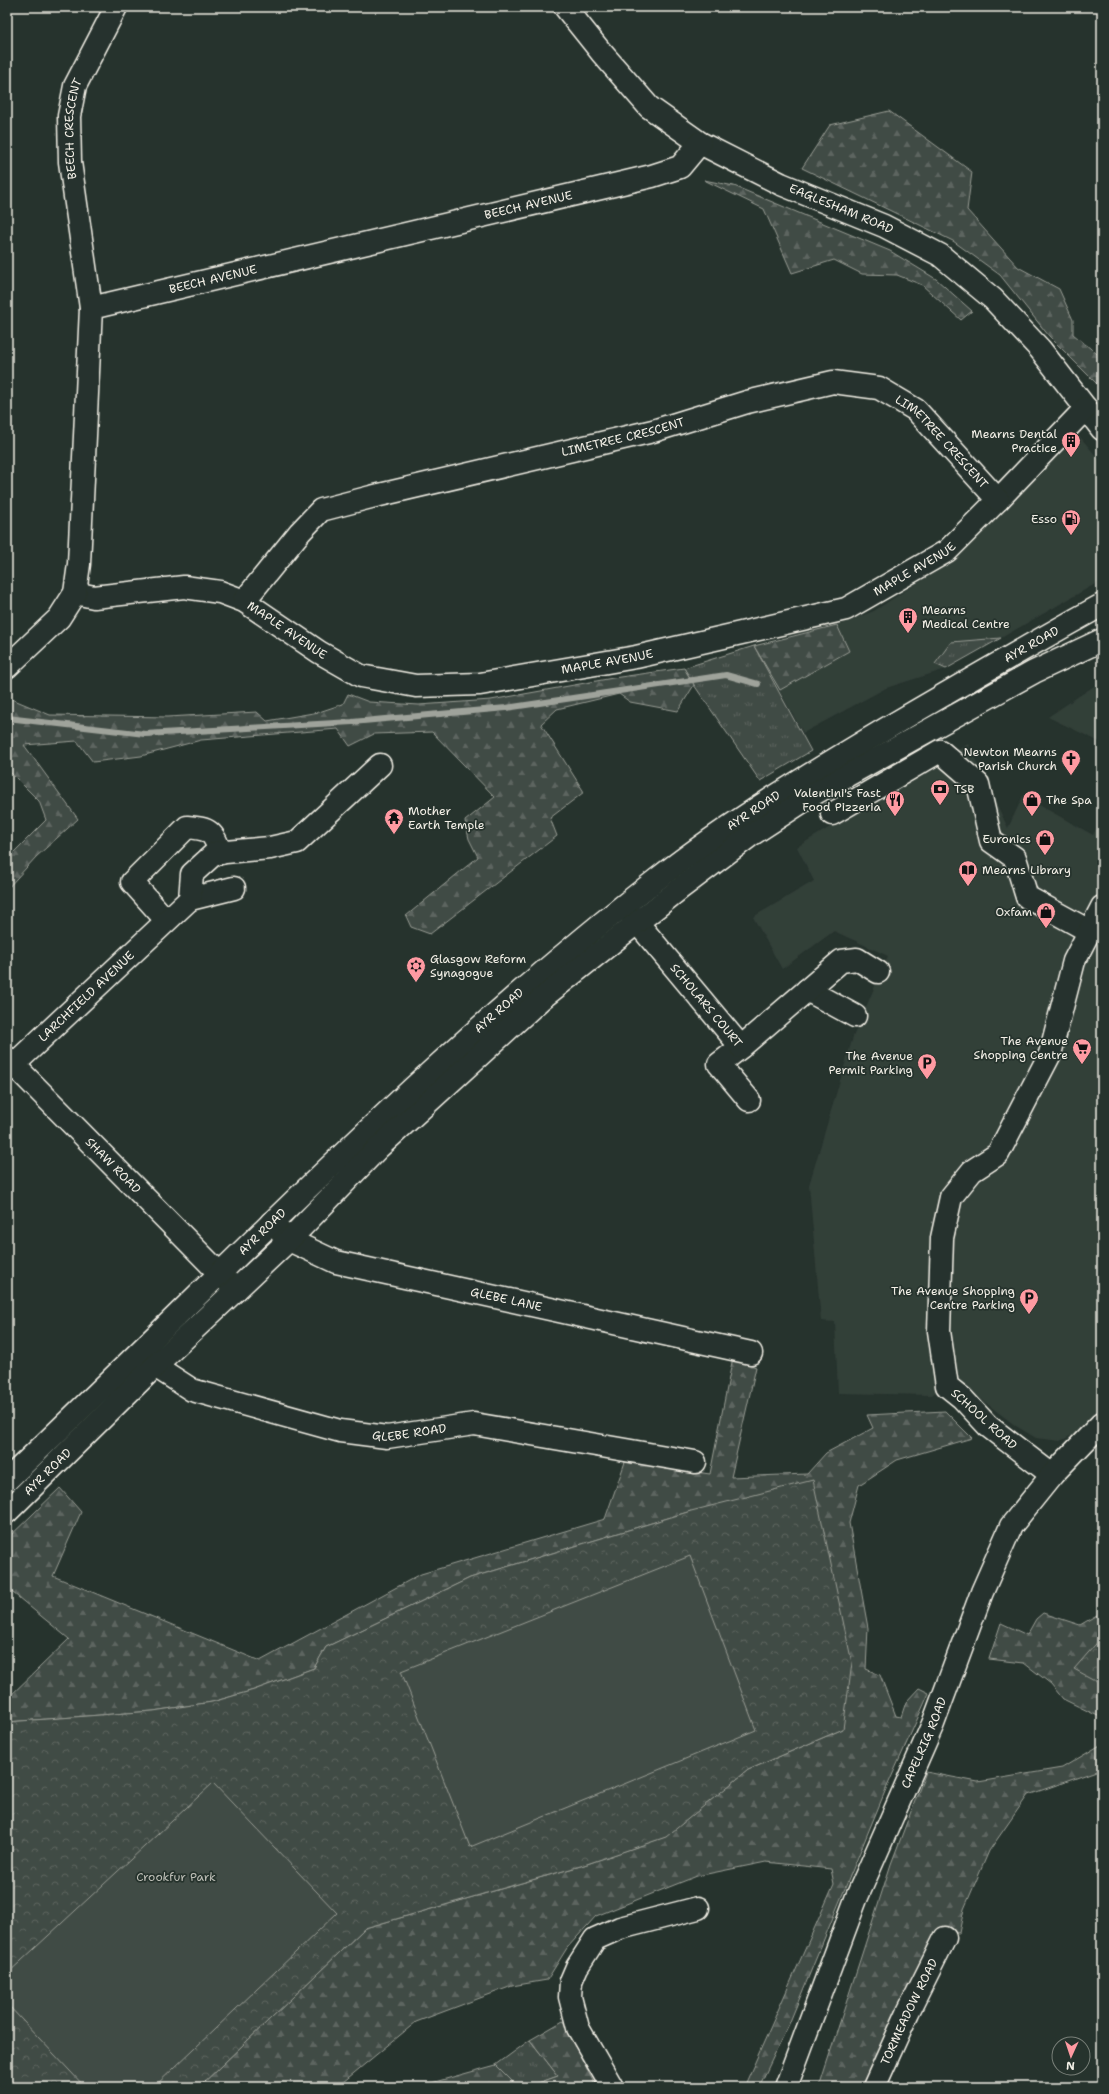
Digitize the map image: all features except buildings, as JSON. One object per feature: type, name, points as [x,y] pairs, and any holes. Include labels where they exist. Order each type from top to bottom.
[{"type":"street","name":"BEECH CRESCENT","points":[[91,308],[70,162],[68,116],[75,86],[116,7]]},
{"type":"street","name":"EAGLESHAM ROAD","points":[[565,7],[601,52],[649,107],[700,143],[781,184],[884,226],[940,255],[993,299],[1040,349],[1102,429]]},
{"type":"street","name":"BEECH AVENUE","points":[[91,308],[652,176],[680,167],[700,143]]},
{"type":"street","points":[[7,667],[59,618],[75,593],[79,564],[91,308]]},
{"type":"street","name":"LIMETREE CRESCENT","points":[[244,601],[300,532],[321,510],[371,496],[653,431],[747,402],[833,382],[879,388],[916,410],[998,500]]},
{"type":"street","name":"MAPLE AVENUE","points":[[75,593],[94,597],[184,587],[220,592],[244,601],[319,652],[361,676],[416,686],[480,684],[636,657],[846,610],[947,551],[1086,408]]},
{"type":"street","name":"AYR ROAD","points":[[7,1480],[271,1223],[425,1078],[546,968],[623,906],[738,820],[825,765],[996,663],[1102,606]]},
{"type":"street","name":"AYR ROAD","points":[[7,1512],[154,1366],[289,1240],[377,1149],[541,999],[750,835],[817,792],[1034,672],[1102,640]]},
{"type":"street","points":[[832,814],[940,751],[978,784],[990,841],[1015,858],[1027,897],[1089,931],[1102,907]]},
{"type":"street","points":[[234,888],[190,899],[192,874],[215,853],[270,848],[297,842],[380,764]]},
{"type":"street","points":[[166,920],[132,882],[144,868],[187,828],[205,828],[214,837],[221,853]]},
{"type":"street","name":"LARCHFIELD AVENUE","points":[[9,1065],[190,899]]},
{"type":"street","name":"SCHOLARS COURT","points":[[623,906],[741,1047],[719,1064],[749,1100]]},
{"type":"street","name":"SCHOOL ROAD","points":[[1052,1475],[988,1426],[962,1398],[947,1386],[939,1331],[942,1238],[951,1197],[972,1172],[998,1154],[1050,1054],[1074,961],[1089,931]]},
{"type":"street","points":[[741,1047],[841,961],[857,960],[878,972]]},
{"type":"street","points":[[807,990],[855,1016]]},
{"type":"street","name":"SHAW ROAD","points":[[9,1065],[236,1290]]},
{"type":"street","name":"GLEBE LANE","points":[[271,1223],[289,1240],[336,1262],[751,1353]]},
{"type":"street","name":"GLEBE ROAD","points":[[140,1351],[154,1366],[192,1390],[340,1431],[387,1437],[474,1424],[695,1462]]},
{"type":"street","name":"CAPELRIG ROAD","points":[[786,2087],[856,1899],[933,1724],[982,1592],[1011,1526],[1052,1475],[1102,1423]]},
{"type":"street","points":[[612,2087],[578,2028],[570,1997],[571,1981],[577,1967],[595,1939],[620,1928],[698,1908]]},
{"type":"street","name":"TORMEADOW ROAD","points":[[874,2087],[908,2012],[945,1938]]},
{"type":"shaded area","points":[[1075,431],[1102,463],[1102,580],[1001,638],[951,642],[935,664],[946,669],[886,688],[803,733],[779,690],[849,651],[837,625],[874,611],[955,558]]},
{"type":"shaded area","points":[[1102,681],[1102,743],[1048,717],[1079,696]]},
{"type":"shaded area","points":[[968,744],[1008,828],[1023,796],[1093,835],[1096,829],[1102,832],[1102,1407],[1087,1428],[1060,1441],[1036,1438],[1016,1426],[953,1378],[932,1395],[838,1393],[835,1322],[821,1321],[809,1185],[853,1037],[888,956],[834,931],[782,969],[753,917],[814,881],[797,847]]},
{"type":"green space","points":[[889,111],[972,172],[967,210],[1018,267],[1059,289],[1073,320],[1073,334],[1102,358],[1102,389],[1049,336],[1000,275],[953,241],[802,168],[830,125]]},
{"type":"green space","points":[[704,180],[734,186],[890,251],[936,279],[972,311],[961,320],[922,285],[897,275],[862,274],[834,260],[792,273],[764,209]]},
{"type":"green space","points":[[837,625],[849,651],[780,690],[754,646]]},
{"type":"green space","points":[[1001,638],[946,669],[935,664],[951,642]]},
{"type":"green space","points":[[754,646],[811,751],[760,781],[684,668]]},
{"type":"green space","points":[[684,668],[694,685],[678,711],[630,702],[619,694],[557,709],[541,724],[584,792],[550,818],[557,836],[430,934],[411,927],[406,916],[478,857],[469,839],[465,821],[495,797],[432,732],[374,734],[350,746],[338,729],[201,740],[141,756],[93,762],[77,741],[24,745],[78,819],[36,857],[7,889],[7,859],[46,820],[39,801],[7,769],[7,697],[50,715],[167,717],[257,712],[267,721],[319,712],[343,704],[348,694],[369,702],[419,705],[491,700],[613,678]]},
{"type":"green space","points":[[733,1357],[756,1367],[731,1477],[807,1474],[826,1453],[873,1428],[867,1415],[945,1411],[972,1438],[897,1460],[859,1485],[849,1523],[868,1628],[866,1669],[880,1675],[896,1716],[901,1717],[906,1702],[919,1688],[929,1693],[886,1789],[789,2024],[759,2087],[744,2087],[834,1884],[831,1869],[766,1862],[697,1876],[596,1916],[567,1948],[547,1980],[512,1986],[416,2022],[337,2087],[199,2087],[365,1928],[584,1865],[665,1837],[748,1770],[843,1729],[691,1511],[470,1578],[326,1647],[314,1668],[254,1690],[212,1702],[153,1711],[7,1722],[7,1699],[69,1639],[7,1588],[7,1539],[60,1488],[81,1512],[53,1576],[260,1661],[421,1574],[605,1519],[625,1462],[710,1474]]},
{"type":"green space","name":"Crookfur Park","points":[[813,1480],[852,1663],[843,1729],[748,1770],[666,1837],[584,1865],[365,1928],[199,2087],[7,2087],[7,1722],[153,1711],[212,1702],[254,1690],[314,1668],[326,1647],[470,1578],[691,1511]]},
{"type":"green space","points":[[690,1556],[756,1730],[470,1847],[401,1671]]},
{"type":"green space","points":[[1102,1612],[1102,1718],[1063,1699],[1051,1684],[1024,1663],[989,1659],[1001,1623],[1027,1635],[1036,1619],[1043,1613],[1080,1625]]},
{"type":"green space","points":[[1102,1637],[1102,1684],[1074,1669]]},
{"type":"green space","points":[[1102,1744],[1102,1769],[1028,1795],[989,1851],[964,1909],[959,1933],[937,1931],[927,1948],[862,2087],[819,2087],[891,1864],[926,1772],[978,1782],[1062,1768]]},
{"type":"green space","points":[[213,1783],[337,1913],[154,2087],[85,2087],[7,2004],[7,1974]]},
{"type":"green space","points":[[563,2021],[596,2087],[527,2087],[558,2076],[530,2040]]},
{"type":"green space","points":[[530,2040],[558,2076],[527,2087],[518,2087],[496,2065]]},
{"type":"green space","points":[[496,2065],[518,2087],[422,2087],[424,2085]]},
{"type":"waterway","points":[[7,718],[145,734],[352,722],[506,708],[726,675],[758,684]]},
{"type":"place","name":"Mearns Dental Practice","points":[[1071,458]]},
{"type":"place","name":"Esso","points":[[1071,536]]},
{"type":"place","name":"Mearns Medical Centre","points":[[908,634]]},
{"type":"place","name":"Newton Mearns Parish Church","points":[[1071,776]]},
{"type":"place","name":"TSB","points":[[940,806]]},
{"type":"place","name":"Valentini's Fast Food Pizzeria","points":[[895,817]]},
{"type":"place","name":"The Spa","points":[[1032,817]]},
{"type":"place","name":"Mother Earth Temple","points":[[394,835]]},
{"type":"place","name":"Euronics","points":[[1045,856]]},
{"type":"place","name":"Mearns Library","points":[[968,887]]},
{"type":"place","name":"Oxfam","points":[[1046,929]]},
{"type":"place","name":"Glasgow Reform Synagogue","points":[[416,983]]},
{"type":"place","name":"The Avenue Shopping Centre","points":[[1082,1065]]},
{"type":"place","name":"The Avenue Permit Parking","points":[[927,1080]]},
{"type":"place","name":"The Avenue Shopping Centre Parking","points":[[1029,1315]]}]
